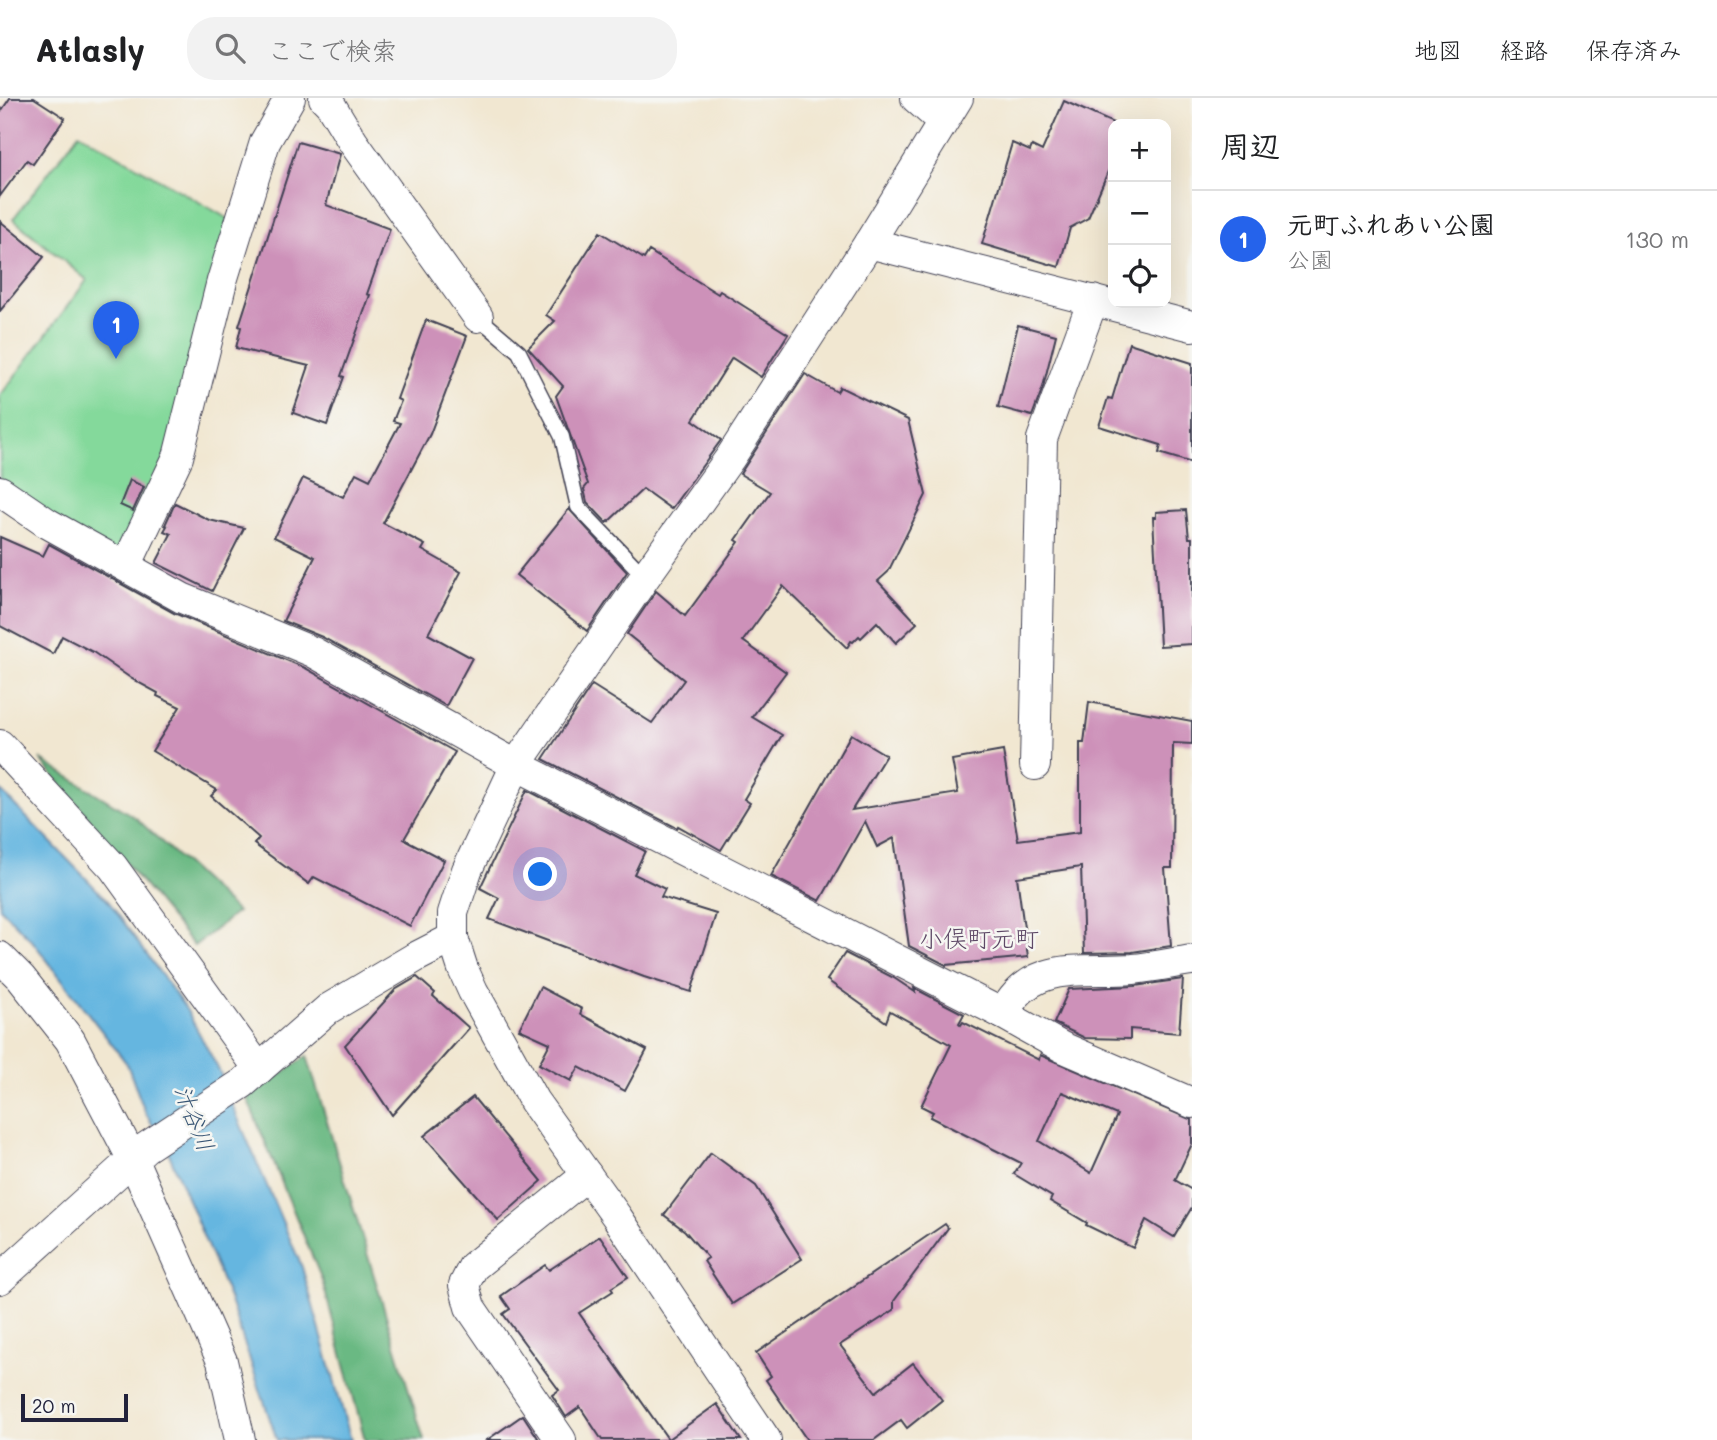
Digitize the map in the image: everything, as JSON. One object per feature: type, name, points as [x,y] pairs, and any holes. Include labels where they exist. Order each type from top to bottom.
[{"type":"street","points":[[126,566],[178,457],[222,281],[265,142],[290,98]]},
{"type":"street","points":[[324,98],[478,317]]},
{"type":"street","points":[[766,1440],[534,1101],[473,991],[453,938],[453,913],[467,870],[516,765],[730,458],[869,243],[950,110],[916,98]]},
{"type":"street","points":[[869,243],[1192,326]]},
{"type":"street","points":[[1035,765],[1042,439],[1093,300]]},
{"type":"street","points":[[0,491],[47,523],[182,598],[313,652],[516,765],[1003,1014],[1062,1047],[1192,1102]]},
{"type":"street","points":[[0,745],[113,867],[251,1076]]},
{"type":"street","points":[[0,1279],[139,1154],[251,1076],[328,1009],[415,957],[453,938]]},
{"type":"street","points":[[0,957],[21,978],[70,1040],[139,1154],[222,1361],[240,1440]]},
{"type":"street","points":[[1003,1014],[1010,1000],[1039,976],[1066,971],[1132,969],[1192,960]]},
{"type":"street","points":[[561,1440],[470,1307],[464,1285],[474,1267],[587,1175]]},
{"type":"lane","points":[[478,317],[519,352],[562,437],[578,507],[645,577]]},
{"type":"green space","points":[[79,133],[232,221],[215,322],[126,566],[0,491],[0,396],[87,280],[13,219]]},
{"type":"green space","points":[[40,759],[136,818],[237,912],[194,946]]},
{"type":"green space","points":[[307,1056],[424,1440],[365,1440],[322,1280],[247,1098]]},
{"type":"water","name":"汁谷川","points":[[0,790],[109,902],[186,1009],[221,1074],[302,1267],[351,1440],[277,1440],[229,1298],[167,1149],[145,1112],[127,1064],[33,942],[0,908]]},
{"type":"building","points":[[10,98],[34,98],[65,118],[33,164],[27,160],[0,196],[0,113]]},
{"type":"building","points":[[1064,101],[1108,121],[1108,172],[1088,218],[1070,228],[1059,267],[982,244],[1012,143],[1030,151],[1032,146],[1042,151]]},
{"type":"building","points":[[298,142],[340,154],[326,205],[390,229],[327,425],[293,413],[309,366],[236,348],[241,327],[239,326]]},
{"type":"building","points":[[0,221],[44,257],[0,311]]},
{"type":"building","points":[[600,232],[644,259],[649,251],[788,334],[761,377],[732,358],[693,420],[721,440],[671,509],[643,489],[607,523],[587,502],[584,489],[588,484],[556,396],[563,386],[528,348],[555,321],[546,315]]},
{"type":"building","points":[[426,320],[467,336],[430,434],[383,523],[425,545],[422,550],[461,572],[428,634],[472,658],[446,706],[322,637],[283,621],[315,557],[274,537],[303,478],[343,497],[356,473],[370,480],[400,423],[393,421],[401,401],[397,399]]},
{"type":"building","points":[[1018,325],[1056,335],[1043,387],[1032,416],[998,407]]},
{"type":"building","points":[[1129,343],[1192,363],[1192,463],[1159,453],[1161,445],[1099,426],[1108,398],[1112,399]]},
{"type":"building","points":[[805,374],[837,392],[840,387],[908,420],[926,495],[888,572],[878,581],[917,623],[896,643],[877,622],[861,638],[859,636],[851,641],[847,648],[783,586],[743,641],[786,672],[752,717],[782,735],[744,799],[750,803],[721,850],[543,759],[592,685],[652,723],[684,680],[627,634],[656,591],[685,616],[739,542],[736,540],[770,492],[740,474]]},
{"type":"building","points":[[130,480],[144,487],[133,511],[120,505]]},
{"type":"building","points":[[175,503],[209,520],[244,528],[212,591],[156,563],[171,534],[164,531]]},
{"type":"building","points":[[569,509],[627,572],[587,631],[516,575]]},
{"type":"building","points":[[1186,510],[1189,538],[1192,538],[1192,644],[1160,646],[1153,517],[1156,517],[1156,512]]},
{"type":"building","points":[[0,537],[43,556],[49,544],[174,613],[305,668],[455,752],[404,839],[444,860],[410,926],[314,877],[309,884],[254,844],[259,838],[211,796],[217,790],[152,751],[180,707],[157,696],[158,693],[62,636],[53,654],[0,626]]},
{"type":"building","points":[[1089,702],[1192,721],[1192,744],[1173,743],[1172,868],[1165,868],[1171,946],[1132,952],[1084,953],[1081,867],[1017,877],[1028,957],[946,965],[909,946],[894,838],[877,847],[865,821],[820,901],[771,876],[851,734],[886,755],[852,810],[958,793],[952,760],[1003,751],[1018,840],[1080,832],[1080,743],[1084,743]]},
{"type":"building","points":[[527,790],[645,851],[634,874],[665,889],[661,897],[716,914],[691,992],[489,919],[499,898],[480,888]]},
{"type":"building","points":[[845,953],[915,992],[914,988],[964,1014],[959,1023],[961,1025],[963,1022],[1039,1060],[1040,1055],[1192,1120],[1192,1144],[1175,1180],[1192,1190],[1192,1207],[1174,1237],[1146,1220],[1133,1248],[1086,1225],[1087,1223],[1050,1201],[1052,1197],[1014,1174],[1021,1163],[930,1117],[933,1112],[921,1106],[951,1045],[890,1011],[886,1022],[827,980]],"holes":[[[1062,1092],[1117,1115],[1091,1173],[1039,1141]]]},
{"type":"building","points":[[417,977],[435,993],[433,996],[469,1028],[392,1115],[345,1045],[395,990]]},
{"type":"building","points":[[1183,979],[1179,1033],[1130,1029],[1130,1039],[1085,1038],[1054,1023],[1069,989],[1135,986]]},
{"type":"building","points":[[540,987],[582,1009],[580,1014],[647,1050],[625,1091],[579,1067],[571,1081],[539,1064],[550,1043],[519,1029]]},
{"type":"building","points":[[473,1097],[542,1181],[498,1220],[424,1136]]},
{"type":"building","points":[[711,1153],[756,1186],[802,1259],[732,1304],[704,1261],[708,1258],[685,1231],[664,1215]]},
{"type":"building","points":[[945,1224],[948,1228],[894,1301],[894,1310],[840,1345],[876,1392],[913,1363],[942,1400],[907,1428],[901,1420],[874,1440],[807,1440],[766,1380],[771,1376],[756,1353]]},
{"type":"building","points":[[600,1236],[628,1277],[611,1288],[613,1291],[579,1313],[668,1439],[717,1404],[741,1440],[602,1440],[580,1407],[566,1417],[552,1395],[559,1390],[503,1314],[510,1309],[501,1296],[545,1265],[549,1270]]},
{"type":"building","points":[[523,1415],[538,1438],[487,1440]]},
{"type":"place","name":"元町ふれあい公園","points":[[116,359]]},
{"type":"district","name":"小俣町元町","points":[[979,939]]}]
